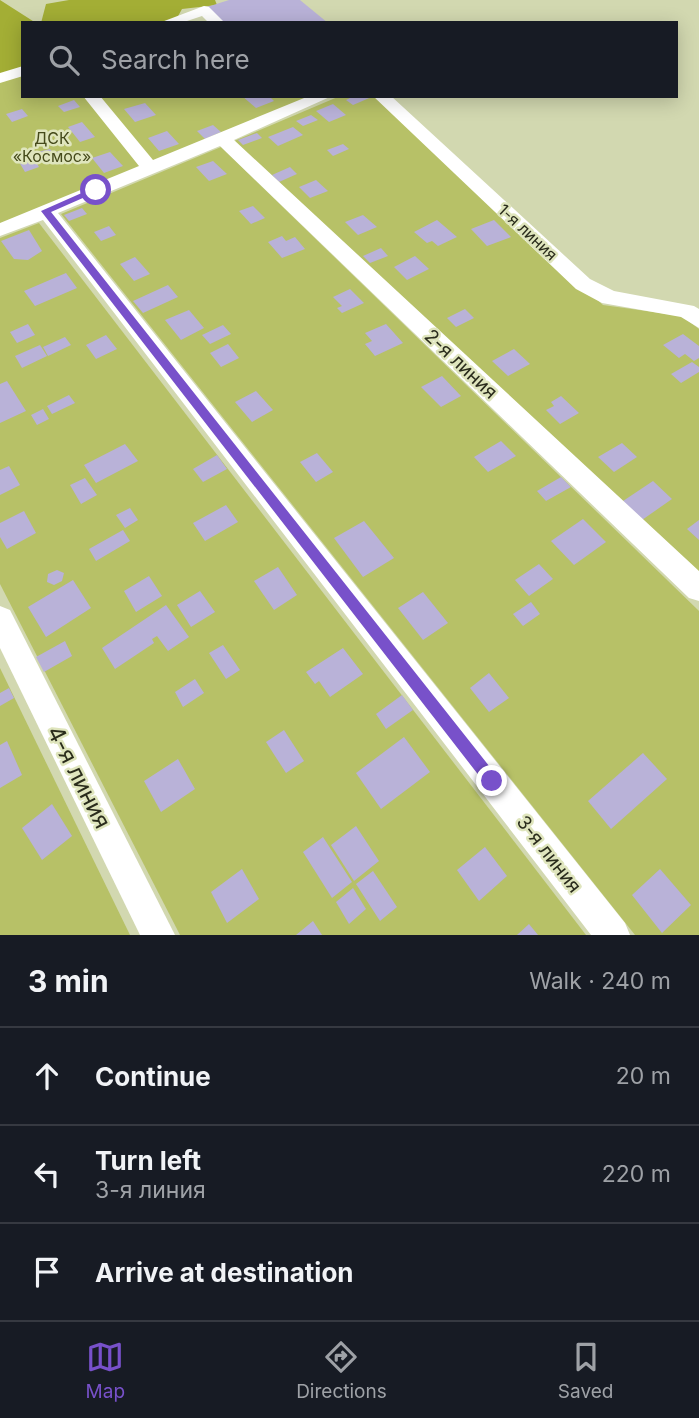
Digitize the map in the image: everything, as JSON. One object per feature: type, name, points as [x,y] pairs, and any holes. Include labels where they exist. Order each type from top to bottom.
[{"type":"lane","points":[[172,21],[204,10],[216,21]]},
{"type":"lane","points":[[0,78],[21,72]]},
{"type":"lane","points":[[93,98],[145,162]]},
{"type":"lane","points":[[0,229],[319,98]]},
{"type":"lane","name":"1-я линия","points":[[384,98],[583,284],[609,298],[687,311],[699,320]]},
{"type":"lane","name":"2-я линия","points":[[223,139],[699,589]]},
{"type":"lane","name":"3-я линия","points":[[46,211],[612,935]]},
{"type":"lane","name":"4-я линия","points":[[0,619],[158,935]]},
{"type":"green space","points":[[0,0],[33,21],[21,21],[21,68],[0,75]]},
{"type":"green space","points":[[69,0],[215,0],[217,5],[182,9],[177,18],[169,21],[42,21],[46,4]]},
{"type":"green space","name":"ДСК «Космос»","points":[[21,66],[21,98],[311,98],[0,225],[0,72]]},
{"type":"green space","points":[[335,98],[380,98],[603,305],[682,316],[699,329],[699,574],[234,141]]},
{"type":"green space","points":[[221,147],[699,611],[699,935],[635,935],[61,214]]},
{"type":"green space","points":[[39,223],[586,935],[180,935],[0,584],[0,238]]},
{"type":"green space","points":[[0,668],[130,935],[0,935]]},
{"type":"building","points":[[229,0],[300,0],[326,21],[222,21],[207,7]]},
{"type":"building","points":[[244,98],[271,98],[274,101],[256,108]]},
{"type":"building","points":[[350,98],[369,98],[353,105],[346,100]]},
{"type":"building","points":[[74,100],[80,107],[64,112],[58,106]]},
{"type":"building","points":[[145,103],[156,115],[135,122],[124,109]]},
{"type":"building","points":[[333,104],[346,115],[329,122],[316,111]]},
{"type":"building","points":[[22,109],[28,116],[12,122],[6,114]]},
{"type":"building","points":[[311,115],[318,120],[303,126],[296,121]]},
{"type":"building","points":[[82,122],[95,137],[80,142],[68,127]]},
{"type":"building","points":[[213,125],[221,132],[205,139],[197,131]]},
{"type":"building","points":[[293,127],[303,135],[278,146],[268,137]]},
{"type":"building","points":[[167,131],[179,144],[159,151],[148,138]]},
{"type":"building","points":[[257,133],[262,138],[243,145],[238,140]]},
{"type":"building","points":[[343,144],[349,149],[333,156],[327,150]]},
{"type":"building","points":[[50,149],[53,153],[59,151],[64,158],[45,164],[38,152]]},
{"type":"building","points":[[110,152],[123,166],[104,173],[92,158]]},
{"type":"building","points":[[33,157],[39,167],[25,172],[19,162]]},
{"type":"building","points":[[213,161],[227,174],[209,181],[196,167]]},
{"type":"building","points":[[290,167],[297,174],[279,182],[272,175]]},
{"type":"building","points":[[316,180],[328,191],[310,198],[299,187]]},
{"type":"building","points":[[253,206],[265,218],[251,224],[239,211]]},
{"type":"building","points":[[82,208],[87,214],[69,221],[64,215]]},
{"type":"building","points":[[363,215],[377,227],[358,235],[345,222]]},
{"type":"building","points":[[437,220],[457,237],[438,246],[432,241],[427,243],[414,232]]},
{"type":"building","points":[[494,220],[511,237],[487,246],[471,229]]},
{"type":"building","points":[[109,226],[116,235],[101,241],[94,232]]},
{"type":"building","points":[[29,230],[42,251],[28,260],[14,259],[1,241]]},
{"type":"building","points":[[282,236],[286,241],[295,237],[305,249],[282,258],[268,242]]},
{"type":"building","points":[[381,248],[388,256],[370,263],[363,256]]},
{"type":"building","points":[[415,256],[429,269],[407,280],[394,267]]},
{"type":"building","points":[[135,257],[150,274],[134,281],[120,264]]},
{"type":"building","points":[[66,273],[77,288],[35,306],[24,291]]},
{"type":"building","points":[[168,285],[178,297],[143,313],[133,301]]},
{"type":"building","points":[[350,289],[364,303],[342,313],[337,308],[342,306],[333,297]]},
{"type":"building","points":[[465,309],[474,318],[456,327],[447,318]]},
{"type":"building","points":[[189,310],[204,328],[181,340],[165,320]]},
{"type":"building","points":[[28,324],[35,335],[17,343],[10,332]]},
{"type":"building","points":[[386,324],[403,343],[375,356],[365,344],[372,341],[365,333]]},
{"type":"building","points":[[223,325],[231,334],[210,344],[202,335]]},
{"type":"building","points":[[683,334],[699,346],[699,358],[694,361],[685,354],[679,358],[663,345]]},
{"type":"building","points":[[106,335],[117,349],[96,359],[86,345]]},
{"type":"building","points":[[65,337],[71,345],[48,356],[43,347]]},
{"type":"building","points":[[228,344],[239,358],[221,367],[210,353]]},
{"type":"building","points":[[40,345],[47,356],[22,368],[15,356]]},
{"type":"building","points":[[514,349],[530,364],[508,376],[492,361]]},
{"type":"building","points":[[692,362],[699,367],[699,372],[681,383],[671,374]]},
{"type":"building","points":[[442,376],[461,396],[441,407],[421,387]]},
{"type":"building","points":[[7,381],[26,411],[0,423],[0,384]]},
{"type":"building","points":[[256,391],[273,410],[252,422],[235,402]]},
{"type":"building","points":[[69,395],[75,403],[52,414],[47,406]]},
{"type":"building","points":[[561,396],[579,413],[560,424],[546,410],[554,406],[551,402]]},
{"type":"building","points":[[43,409],[49,419],[37,425],[31,415]]},
{"type":"building","points":[[501,441],[516,456],[488,472],[474,457]]},
{"type":"building","points":[[622,443],[637,457],[614,472],[598,457]]},
{"type":"building","points":[[125,444],[138,461],[96,483],[84,465]]},
{"type":"building","points":[[317,453],[333,472],[316,482],[300,462]]},
{"type":"building","points":[[217,455],[227,469],[203,482],[193,469]]},
{"type":"building","points":[[9,466],[20,485],[0,495],[0,470]]},
{"type":"building","points":[[561,477],[571,487],[546,501],[537,491]]},
{"type":"building","points":[[85,478],[97,495],[81,504],[70,485]]},
{"type":"building","points":[[653,481],[672,499],[642,520],[623,501]]},
{"type":"building","points":[[226,505],[238,522],[205,541],[193,523]]},
{"type":"building","points":[[130,508],[138,520],[125,528],[116,515]]},
{"type":"building","points":[[24,511],[36,533],[7,549],[0,537],[0,523]]},
{"type":"building","points":[[583,519],[606,542],[574,565],[551,541]]},
{"type":"building","points":[[699,520],[699,540],[687,529]]},
{"type":"building","points":[[364,521],[394,558],[363,577],[334,538]]},
{"type":"building","points":[[123,530],[130,541],[96,561],[89,549]]},
{"type":"building","points":[[539,564],[553,579],[529,596],[515,580]]},
{"type":"building","points":[[278,567],[297,595],[274,610],[254,581]]},
{"type":"building","points":[[57,570],[64,573],[62,581],[54,585],[47,582],[48,574]]},
{"type":"building","points":[[149,576],[162,596],[136,612],[124,591]]},
{"type":"building","points":[[73,580],[91,608],[46,637],[28,607]]},
{"type":"building","points":[[200,591],[215,612],[191,627],[177,605]]},
{"type":"building","points":[[423,592],[448,623],[423,640],[398,608]]},
{"type":"building","points":[[531,602],[540,614],[523,626],[513,614]]},
{"type":"building","points":[[166,605],[189,637],[168,651],[157,636],[152,639],[154,643],[115,669],[102,648]]},
{"type":"building","points":[[65,641],[72,656],[44,672],[36,657]]},
{"type":"building","points":[[223,645],[240,670],[226,679],[209,653]]},
{"type":"building","points":[[343,648],[363,674],[330,697],[319,681],[315,684],[306,672]]},
{"type":"building","points":[[489,673],[509,698],[489,712],[470,688]]},
{"type":"building","points":[[195,679],[204,693],[183,707],[175,692]]},
{"type":"building","points":[[9,688],[14,698],[0,706],[0,693]]},
{"type":"building","points":[[402,695],[413,710],[386,729],[376,714]]},
{"type":"building","points":[[284,730],[304,761],[286,773],[266,742]]},
{"type":"building","points":[[404,737],[430,772],[381,809],[356,773]]},
{"type":"building","points":[[7,741],[22,775],[0,788],[0,745]]},
{"type":"building","points":[[643,753],[667,779],[611,829],[588,801]]},
{"type":"building","points":[[178,759],[195,789],[161,812],[144,781]]},
{"type":"building","points":[[52,804],[72,836],[42,860],[22,828]]},
{"type":"building","points":[[356,826],[379,861],[354,881],[331,845]]},
{"type":"building","points":[[323,837],[352,882],[332,898],[303,852]]},
{"type":"building","points":[[485,847],[507,876],[479,901],[457,870]]},
{"type":"building","points":[[242,869],[259,899],[227,923],[211,892]]},
{"type":"building","points":[[660,869],[691,905],[662,933],[632,895]]},
{"type":"building","points":[[373,871],[397,907],[380,921],[356,884]]},
{"type":"building","points":[[353,888],[366,909],[349,924],[336,902]]},
{"type":"building","points":[[313,921],[322,935],[296,935]]},
{"type":"building","points":[[529,924],[538,935],[517,935]]},
{"type":"route","points":[[96,190],[46,211],[492,781]]}]
